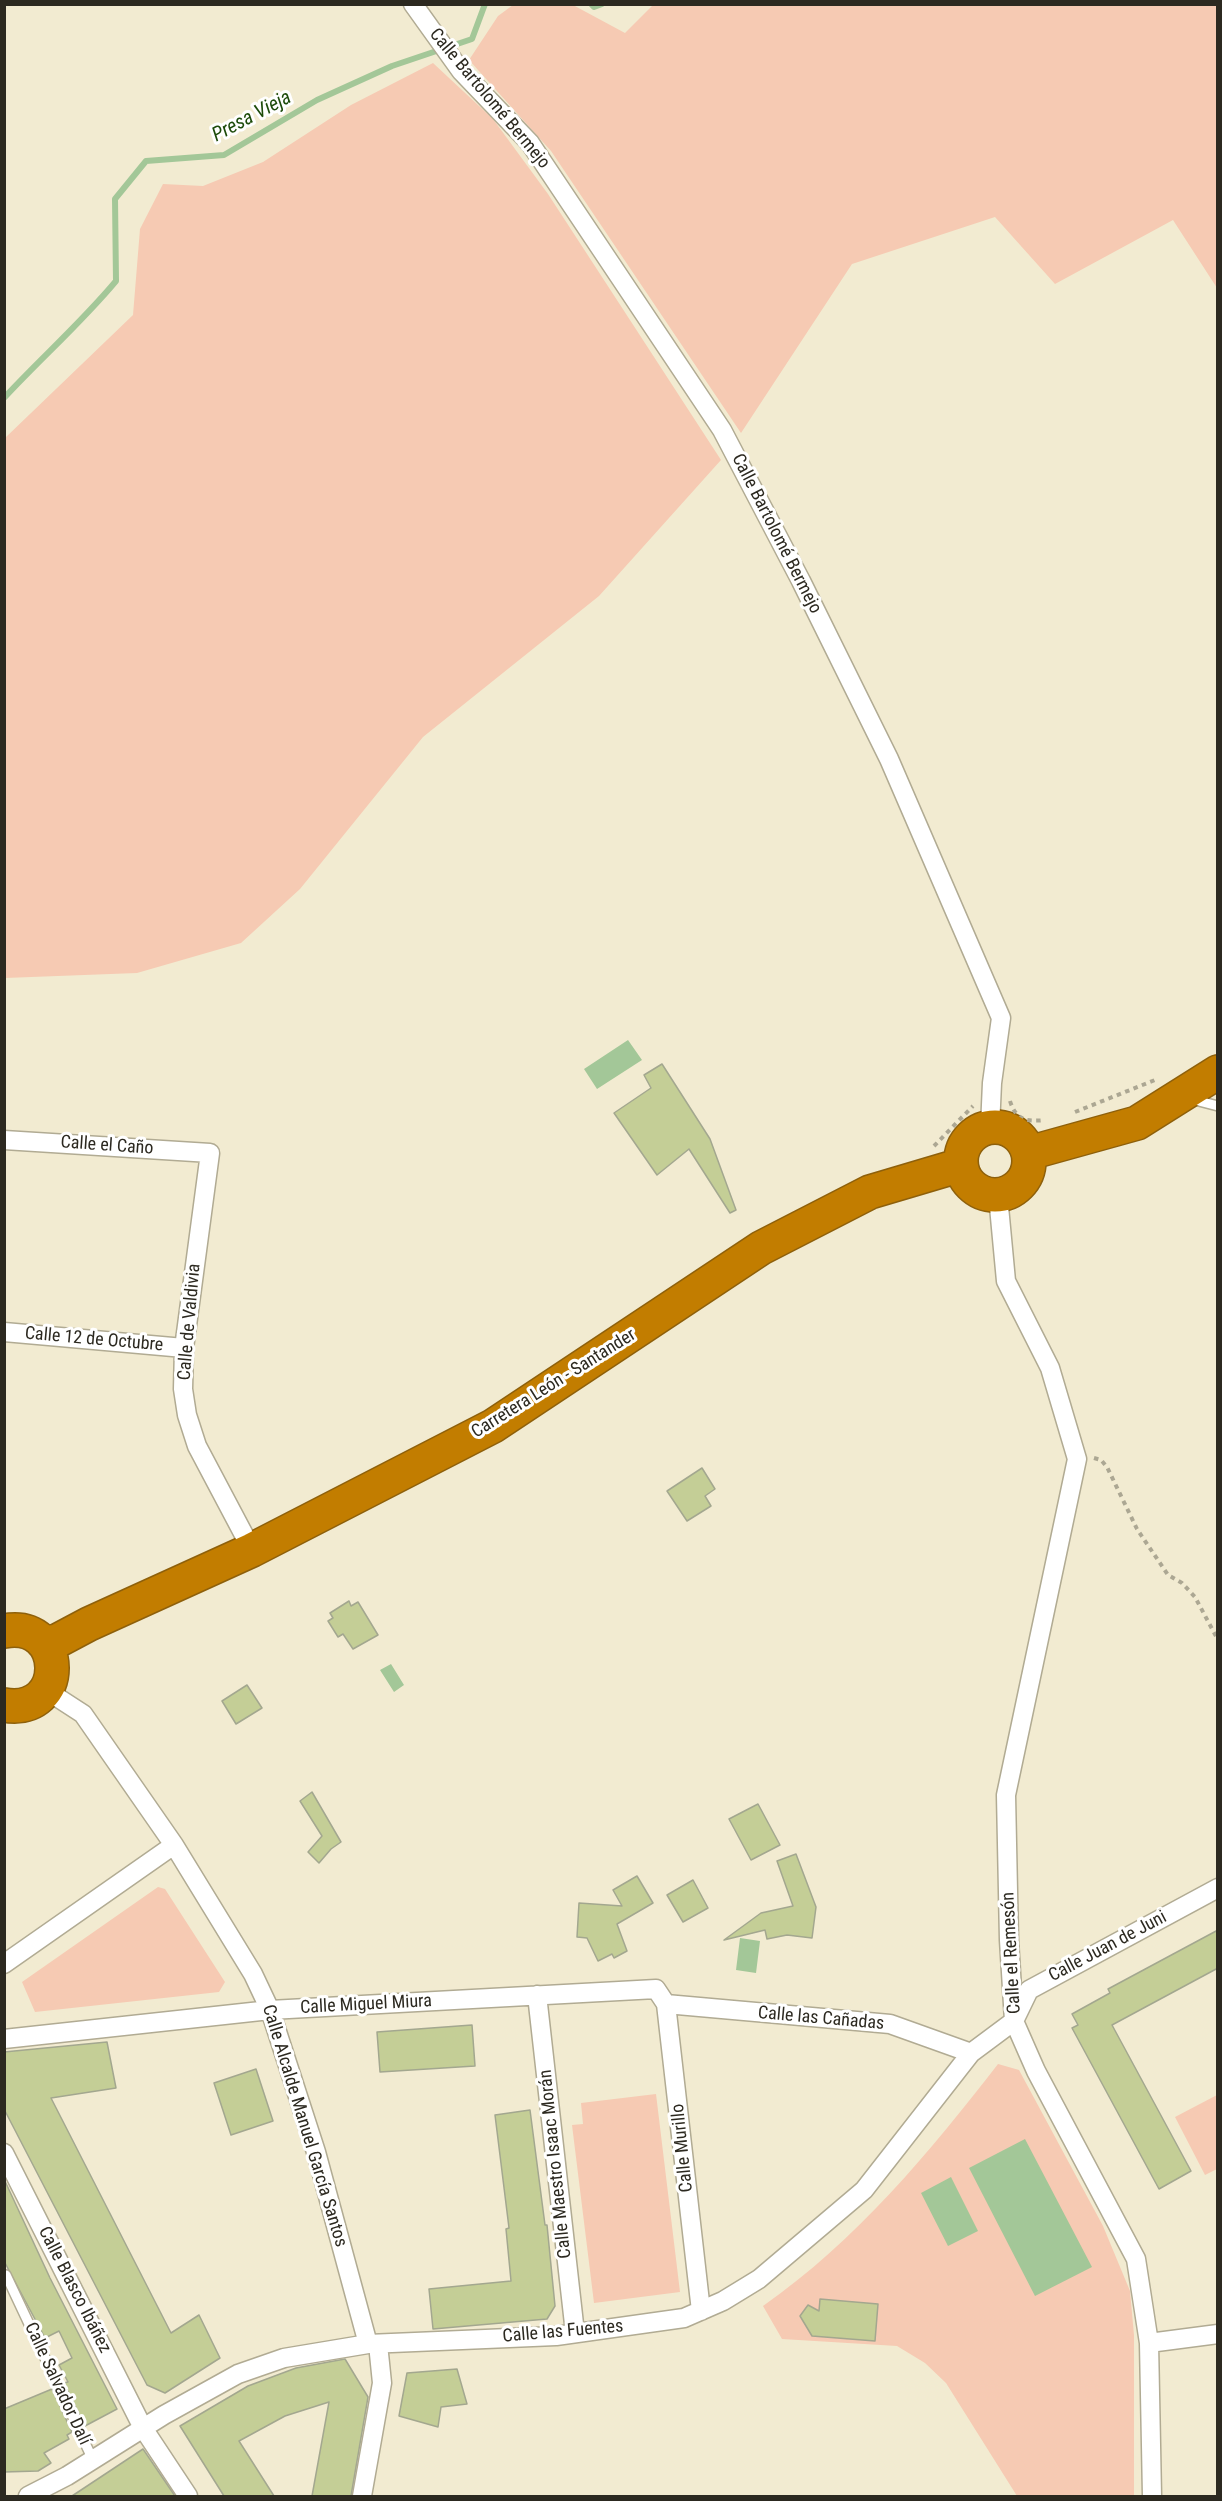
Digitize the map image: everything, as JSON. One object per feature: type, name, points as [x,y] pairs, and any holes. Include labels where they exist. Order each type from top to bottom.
[{"type":"highway","points":[[1029,1153],[1137,1123],[1218,1072]]},
{"type":"highway","points":[[990,1127],[1002,1127],[1012,1131],[1025,1143],[1029,1153],[1029,1169],[1024,1180],[1008,1193],[998,1196],[981,1193],[964,1177],[961,1165],[962,1150],[968,1139],[978,1131],[990,1127]]},
{"type":"highway","name":"Carretera León - Santander","points":[[44,1643],[57,1641],[89,1624],[252,1550],[493,1426],[761,1248],[870,1192],[961,1165]]},
{"type":"highway","points":[[4,1631],[25,1631],[35,1636],[44,1643],[53,1666],[51,1679],[46,1690],[38,1699],[14,1707],[4,1705]]},
{"type":"street","name":"Calle Bartolomé Bermejo","points":[[413,4],[461,71],[530,143],[722,430],[801,581],[888,759],[1000,1018],[992,1083],[990,1127]]},
{"type":"street","name":"Calle el Caño","points":[[4,1140],[210,1153]]},
{"type":"street","name":"Calle de Valdivia","points":[[210,1153],[184,1348],[183,1389],[187,1415],[197,1446],[252,1550]]},
{"type":"street","points":[[998,1196],[1006,1281],[1050,1368],[1077,1459]]},
{"type":"street","name":"Calle 12 de Octubre","points":[[4,1332],[184,1348]]},
{"type":"street","name":"Calle el Remesón","points":[[1077,1459],[1006,1795],[1009,1940],[1014,2021],[1036,2071],[1136,2259],[1149,2343],[1152,2496]]},
{"type":"street","name":"Calle Alcalde Manuel García Santos","points":[[46,1690],[83,1714],[174,1845],[253,1974],[270,2010],[316,2152],[373,2344],[382,2384],[362,2496]]},
{"type":"street","points":[[4,1964],[174,1845]]},
{"type":"street","name":"Calle Juan de Juni","points":[[1014,2021],[1029,1990],[1218,1888]]},
{"type":"street","name":"Calle Miguel Miura","points":[[4,2039],[270,2010],[537,1995],[661,1997]]},
{"type":"street","name":"Calle Maestro Isaac Morán","points":[[537,1995],[575,2333]]},
{"type":"street","name":"Calle las Cañadas","points":[[661,1997],[890,2024],[971,2054]]},
{"type":"street","name":"Calle Murillo","points":[[661,1997],[701,2311]]},
{"type":"street","name":"Calle las Fuentes","points":[[28,2496],[238,2374],[284,2358],[373,2344],[575,2333],[684,2318],[723,2301],[759,2279],[864,2190],[971,2054],[1014,2021]]},
{"type":"street","name":"Calle Blasco Ibáñez","points":[[4,2153],[143,2428],[188,2496]]},
{"type":"street","points":[[1149,2343],[1218,2334]]},
{"type":"lane","points":[[1180,1096],[1218,1106]]},
{"type":"lane","name":"Calle Salvador Dalí","points":[[6,2275],[93,2460]]},
{"type":"path","points":[[1077,1459],[1094,1458],[1101,1460],[1107,1467],[1137,1529],[1168,1575],[1182,1583],[1195,1598],[1218,1640]]},
{"type":"shaded area","points":[[513,5],[573,5],[625,33],[653,5],[1217,5],[1217,288],[1173,220],[1055,284],[995,217],[852,264],[741,433],[551,151],[469,60],[498,16]]},
{"type":"shaded area","points":[[433,63],[493,119],[548,194],[721,460],[599,596],[423,737],[300,889],[241,943],[137,973],[5,978],[5,438],[133,315],[140,229],[163,184],[203,186],[263,162],[351,105]]},
{"type":"shaded area","points":[[628,1040],[642,1060],[597,1089],[584,1069]]},
{"type":"shaded area","points":[[391,1664],[404,1685],[394,1692],[380,1670]]},
{"type":"shaded area","points":[[158,1887],[165,1889],[225,1982],[219,1992],[35,2012],[22,1982]]},
{"type":"shaded area","points":[[740,1938],[760,1941],[756,1973],[736,1970]]},
{"type":"shaded area","points":[[998,2064],[1019,2070],[1103,2226],[1130,2291],[1134,2335],[1134,2496],[1017,2496],[946,2383],[925,2363],[897,2346],[782,2339],[763,2306],[829,2253],[890,2194]]},
{"type":"shaded area","points":[[656,2094],[680,2292],[594,2303],[572,2125],[583,2124],[581,2103]]},
{"type":"shaded area","points":[[1217,2095],[1217,2169],[1205,2175],[1175,2117]]},
{"type":"shaded area","points":[[1025,2139],[1092,2267],[1035,2296],[969,2168]]},
{"type":"shaded area","points":[[951,2177],[978,2231],[948,2246],[921,2193]]},
{"type":"building","points":[[662,1064],[710,1139],[736,1210],[730,1213],[689,1149],[657,1175],[614,1113],[651,1088],[644,1075]]},
{"type":"building","points":[[702,1468],[715,1489],[705,1496],[711,1506],[687,1521],[667,1491]]},
{"type":"building","points":[[349,1601],[351,1606],[358,1602],[378,1635],[353,1649],[343,1634],[338,1637],[328,1621],[333,1618],[330,1613]]},
{"type":"building","points":[[247,1685],[262,1708],[236,1724],[222,1701]]},
{"type":"building","points":[[312,1792],[341,1842],[331,1849],[319,1863],[308,1852],[322,1836],[300,1801]]},
{"type":"building","points":[[758,1804],[780,1845],[751,1860],[729,1819]]},
{"type":"building","points":[[796,1854],[816,1907],[812,1938],[787,1935],[767,1939],[765,1930],[724,1940],[761,1913],[793,1906],[777,1861]]},
{"type":"building","points":[[637,1876],[653,1903],[617,1924],[627,1951],[614,1958],[612,1954],[598,1961],[587,1938],[577,1937],[579,1903],[622,1906],[613,1890]]},
{"type":"building","points":[[693,1880],[708,1908],[683,1922],[667,1895]]},
{"type":"building","points":[[1218,1930],[1218,1968],[1112,2025],[1191,2171],[1159,2189],[1072,2028],[1078,2025],[1072,2014],[1110,1993],[1108,1989]]},
{"type":"building","points":[[472,2025],[475,2066],[380,2072],[377,2032]]},
{"type":"building","points":[[107,2042],[116,2088],[51,2098],[171,2333],[199,2315],[220,2358],[165,2393],[147,2385],[4,2109],[4,2052]]},
{"type":"building","points":[[256,2069],[273,2121],[231,2135],[214,2083]]},
{"type":"building","points":[[530,2110],[545,2225],[547,2225],[555,2306],[547,2319],[433,2329],[429,2289],[511,2281],[506,2229],[509,2228],[495,2115]]},
{"type":"building","points":[[4,2179],[50,2278],[117,2409],[85,2426],[64,2383],[68,2382],[59,2365],[72,2358],[59,2331],[45,2338],[4,2261]]},
{"type":"building","points":[[820,2299],[878,2304],[875,2341],[812,2336],[800,2316],[808,2305],[819,2311]]},
{"type":"building","points":[[345,2359],[368,2397],[351,2496],[312,2496],[329,2402],[285,2416],[239,2441],[274,2496],[224,2496],[180,2426],[248,2386],[296,2368]]},
{"type":"building","points":[[457,2369],[467,2404],[441,2407],[438,2427],[399,2416],[407,2373]]},
{"type":"building","points":[[52,2389],[72,2432],[67,2435],[69,2439],[44,2453],[51,2463],[38,2471],[4,2472],[4,2409]]},
{"type":"building","points":[[143,2449],[175,2496],[72,2496]]},
{"type":"waterway","name":"Presa Vieja","points":[[4,398],[116,281],[115,199],[146,161],[224,155],[317,100],[392,66],[472,39],[485,4]]},
{"type":"waterway","name":"Presa Vieja","points":[[591,4],[594,7],[602,4]]}]
